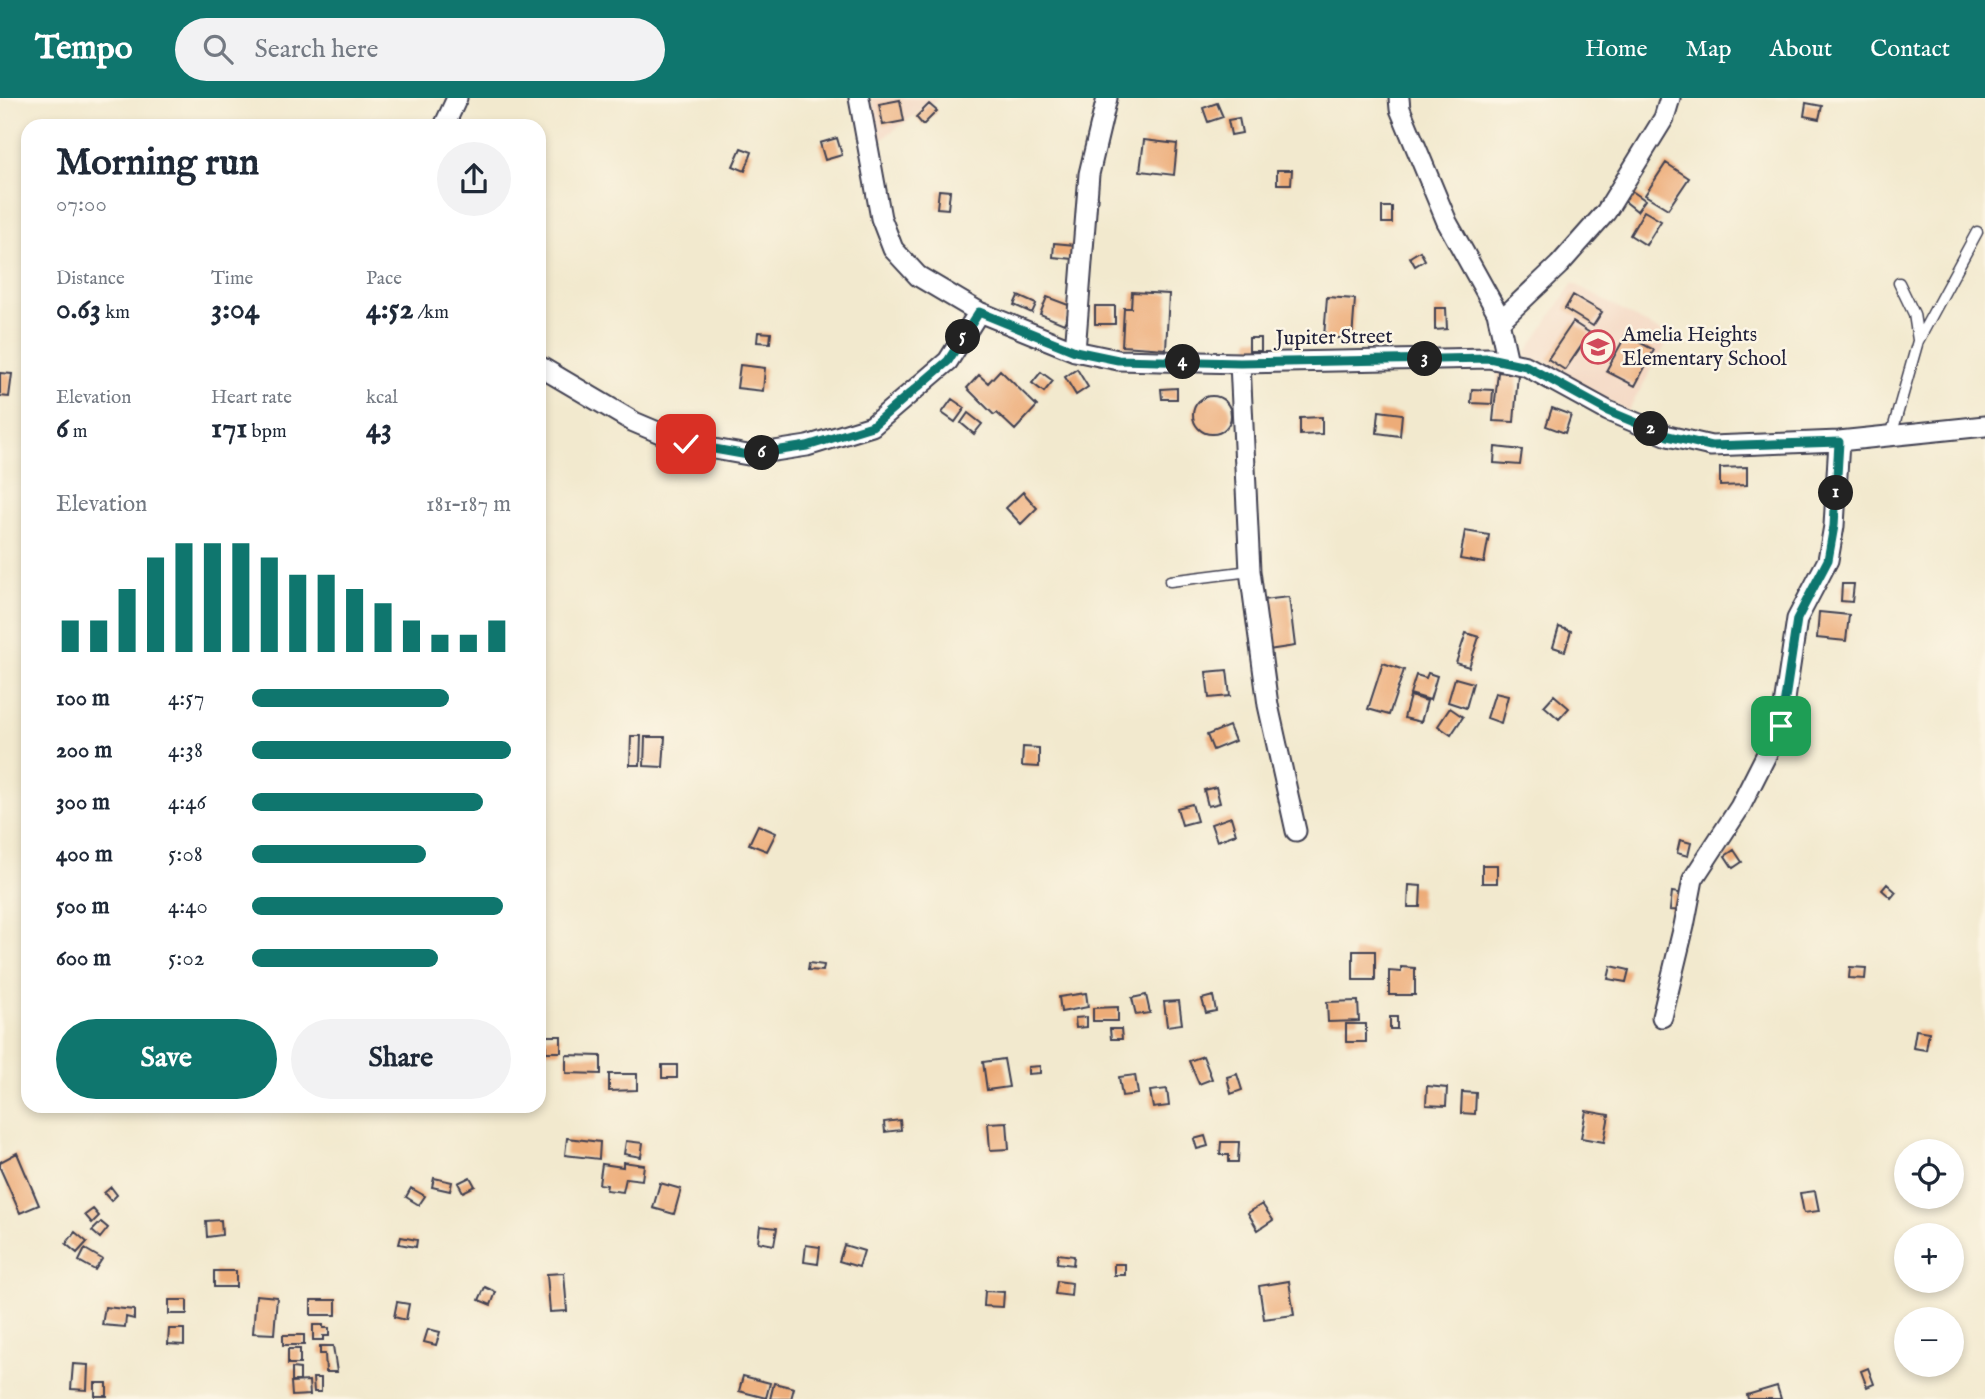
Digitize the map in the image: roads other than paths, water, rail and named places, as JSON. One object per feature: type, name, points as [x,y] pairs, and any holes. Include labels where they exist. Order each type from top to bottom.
[{"type":"street","points":[[447,119],[457,98]]},
{"type":"street","name":"Jupiter Street","points":[[859,98],[881,218],[893,249],[918,276],[979,312],[1075,351],[1118,360],[1240,363],[1489,358],[1526,366],[1608,411],[1668,436],[1711,446],[1839,442],[1985,426]]},
{"type":"street","points":[[1075,351],[1089,174],[1107,98]]},
{"type":"street","points":[[1399,98],[1400,110],[1447,222],[1497,312],[1508,362]]},
{"type":"street","points":[[1500,321],[1559,265],[1606,212],[1664,118],[1670,98]]},
{"type":"street","points":[[546,370],[634,422],[686,444],[748,455],[807,446],[872,426],[948,361],[979,312]]},
{"type":"street","points":[[1240,363],[1250,571],[1268,705],[1296,831]]},
{"type":"street","points":[[1662,1017],[1693,879],[1740,807],[1781,726],[1797,619],[1828,560],[1834,526],[1839,442]]},
{"type":"lane","points":[[1891,437],[1919,341],[1977,232]]},
{"type":"lane","points":[[1899,283],[1914,314],[1919,341]]},
{"type":"lane","points":[[1170,581],[1250,571]]},
{"type":"place","name":"Amelia Heights Elementary School","points":[[1598,347]]}]
